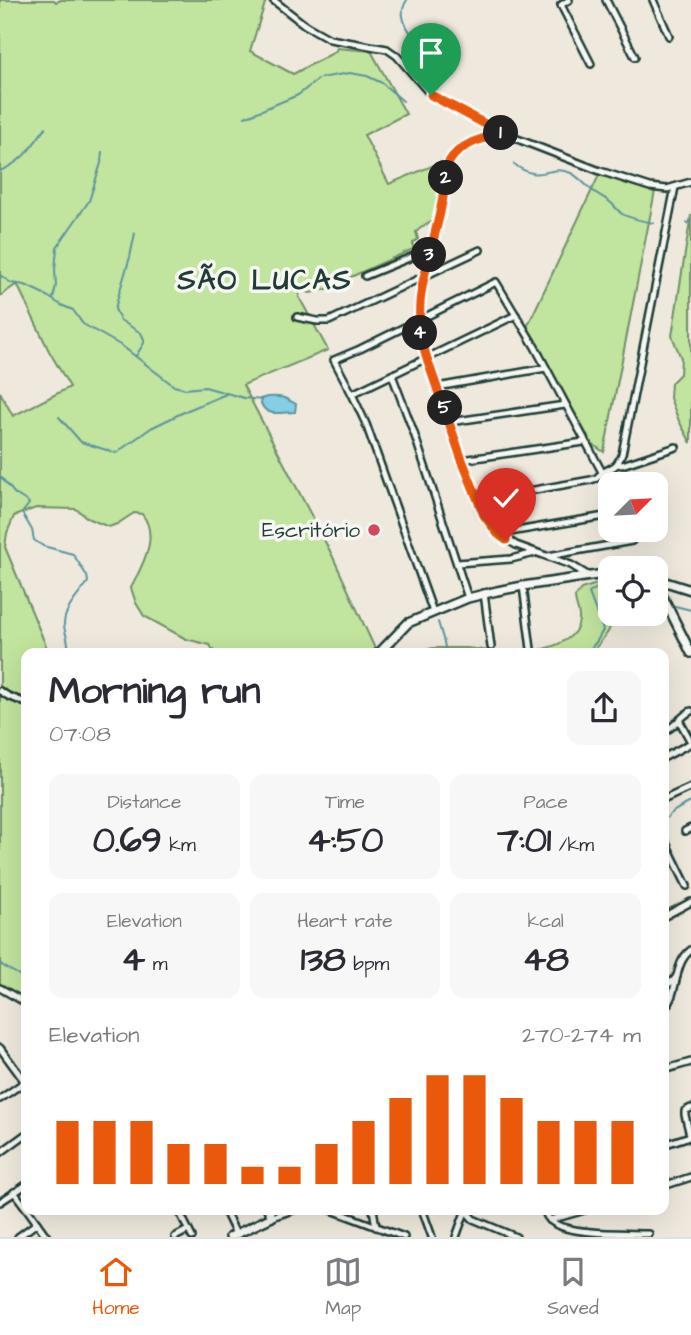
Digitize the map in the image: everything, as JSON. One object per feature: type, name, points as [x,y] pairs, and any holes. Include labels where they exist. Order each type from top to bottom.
[{"type":"street","points":[[273,0],[304,25],[330,39],[387,49],[397,56],[431,95],[502,133],[600,171],[650,187],[659,189],[691,182]]},
{"type":"street","points":[[569,0],[561,5],[590,64]]},
{"type":"street","points":[[606,0],[635,57]]},
{"type":"street","points":[[653,0],[669,36]]},
{"type":"street","points":[[502,133],[464,147],[449,162],[419,303],[421,340],[484,515],[498,534],[516,545],[571,565],[589,576]]},
{"type":"street","points":[[433,612],[366,424],[334,360],[496,282],[602,472],[612,469],[618,464],[622,454],[675,187]]},
{"type":"street","points":[[365,276],[430,249]]},
{"type":"street","points":[[297,317],[329,321],[480,250]]},
{"type":"street","points":[[352,394],[516,315]]},
{"type":"street","points":[[437,387],[546,368]]},
{"type":"street","points":[[392,375],[414,433],[468,598]]},
{"type":"street","points":[[450,422],[565,405]]},
{"type":"street","points":[[462,460],[584,442]]},
{"type":"street","points":[[618,464],[676,447]]},
{"type":"street","points":[[478,500],[598,477]]},
{"type":"street","points":[[498,534],[598,517]]},
{"type":"street","points":[[548,556],[626,542]]},
{"type":"street","points":[[457,562],[511,558],[538,552]]},
{"type":"street","points":[[384,648],[408,623],[468,598],[523,586],[598,575]]},
{"type":"street","points":[[668,584],[691,590]]},
{"type":"street","points":[[523,586],[531,648]]},
{"type":"street","points":[[484,593],[491,647]]},
{"type":"street","points":[[668,606],[691,653]]},
{"type":"street","points":[[0,691],[21,701]]},
{"type":"street","points":[[669,729],[691,711]]},
{"type":"street","points":[[669,755],[691,743],[679,720]]},
{"type":"street","points":[[669,797],[691,787]]},
{"type":"street","points":[[669,849],[687,886]]},
{"type":"street","points":[[669,914],[691,902]]},
{"type":"street","points":[[669,1002],[674,994],[681,962],[691,950]]},
{"type":"street","points":[[669,983],[678,974]]},
{"type":"street","points":[[0,988],[21,1001]]},
{"type":"street","points":[[0,1048],[21,1077]]},
{"type":"street","points":[[669,1068],[691,1062]]},
{"type":"street","points":[[0,1099],[21,1085]]},
{"type":"street","points":[[669,1143],[690,1137],[685,1115],[685,1111],[689,1109]]},
{"type":"street","points":[[0,1153],[21,1138]]},
{"type":"street","points":[[669,1184],[691,1177]]},
{"type":"street","points":[[0,1202],[21,1188]]},
{"type":"street","points":[[15,1192],[21,1200]]},
{"type":"street","points":[[31,1215],[47,1237]]},
{"type":"street","points":[[181,1215],[192,1237]]},
{"type":"street","points":[[226,1215],[233,1235],[267,1215]]},
{"type":"street","points":[[345,1215],[404,1237]]},
{"type":"street","points":[[374,1215],[376,1227]]},
{"type":"street","points":[[424,1215],[432,1237]]},
{"type":"street","points":[[456,1237],[464,1215]]},
{"type":"street","points":[[469,1215],[516,1237]]},
{"type":"street","points":[[547,1215],[558,1225],[572,1229],[649,1234]]},
{"type":"street","points":[[550,1220],[567,1215]]},
{"type":"street","points":[[18,1237],[37,1223]]},
{"type":"street","points":[[175,1237],[188,1230]]},
{"type":"green space","points":[[0,0],[266,0],[250,51],[293,74],[335,52],[337,48],[371,51],[406,114],[364,135],[389,184],[446,160],[439,218],[416,232],[418,239],[413,243],[413,249],[335,287],[310,293],[303,290],[300,292],[299,297],[328,350],[243,385],[332,555],[375,648],[212,648],[210,645],[186,639],[144,616],[136,603],[131,588],[144,561],[149,541],[147,523],[142,514],[134,513],[109,527],[89,519],[76,509],[36,508],[14,516],[5,547],[47,648],[21,648],[21,996],[0,987],[0,392],[13,416],[70,387],[49,351],[17,284],[0,296]]},
{"type":"green space","points":[[600,173],[655,191],[604,452],[592,444],[527,327]]},
{"type":"green space","points":[[691,215],[691,443],[670,398],[671,383],[680,374],[681,358],[672,336]]},
{"type":"green space","points":[[598,584],[598,626],[611,626],[608,632],[596,648],[545,648],[565,640],[577,628],[579,614],[575,597],[581,589]]},
{"type":"water","points":[[282,398],[296,404],[295,412],[269,412],[260,399]]},
{"type":"waterway","points":[[407,0],[403,15],[415,39],[407,56],[424,79],[437,89]]},
{"type":"waterway","points":[[245,117],[298,95],[320,78],[350,73],[367,76],[382,83],[403,101]]},
{"type":"waterway","points":[[0,171],[21,158],[46,127]]},
{"type":"waterway","points":[[53,299],[57,247],[89,201],[102,152]]},
{"type":"waterway","points":[[514,164],[531,173],[556,170],[571,173],[622,214],[654,223]]},
{"type":"waterway","points":[[687,223],[691,222]]},
{"type":"waterway","points":[[135,233],[115,309],[120,320],[141,333],[144,339],[136,356]]},
{"type":"waterway","points":[[0,275],[11,283],[25,285],[73,310],[83,324],[122,346],[174,386],[185,389],[205,387],[262,400]]},
{"type":"waterway","points":[[59,417],[81,442],[116,453],[151,428],[226,394]]},
{"type":"waterway","points":[[0,476],[15,494],[28,502],[22,513],[32,530],[34,540],[43,546],[73,554],[87,576],[88,582],[69,607],[65,618],[68,648]]},
{"type":"waterway","points":[[598,587],[589,593],[598,617]]},
{"type":"waterway","points":[[671,605],[691,610]]},
{"type":"waterway","points":[[438,622],[445,648]]},
{"type":"waterway","points":[[591,648],[603,630],[601,626]]},
{"type":"waterway","points":[[669,816],[691,802]]},
{"type":"waterway","points":[[0,963],[21,976]]},
{"type":"place","name":"Escritório","points":[[374,530]]},
{"type":"district","name":"SÃO LUCAS","points":[[265,279]]},
{"type":"route","points":[[431,95],[502,133],[464,147],[456,152],[449,162],[418,315],[421,340],[462,460],[484,515],[506,540]]}]
